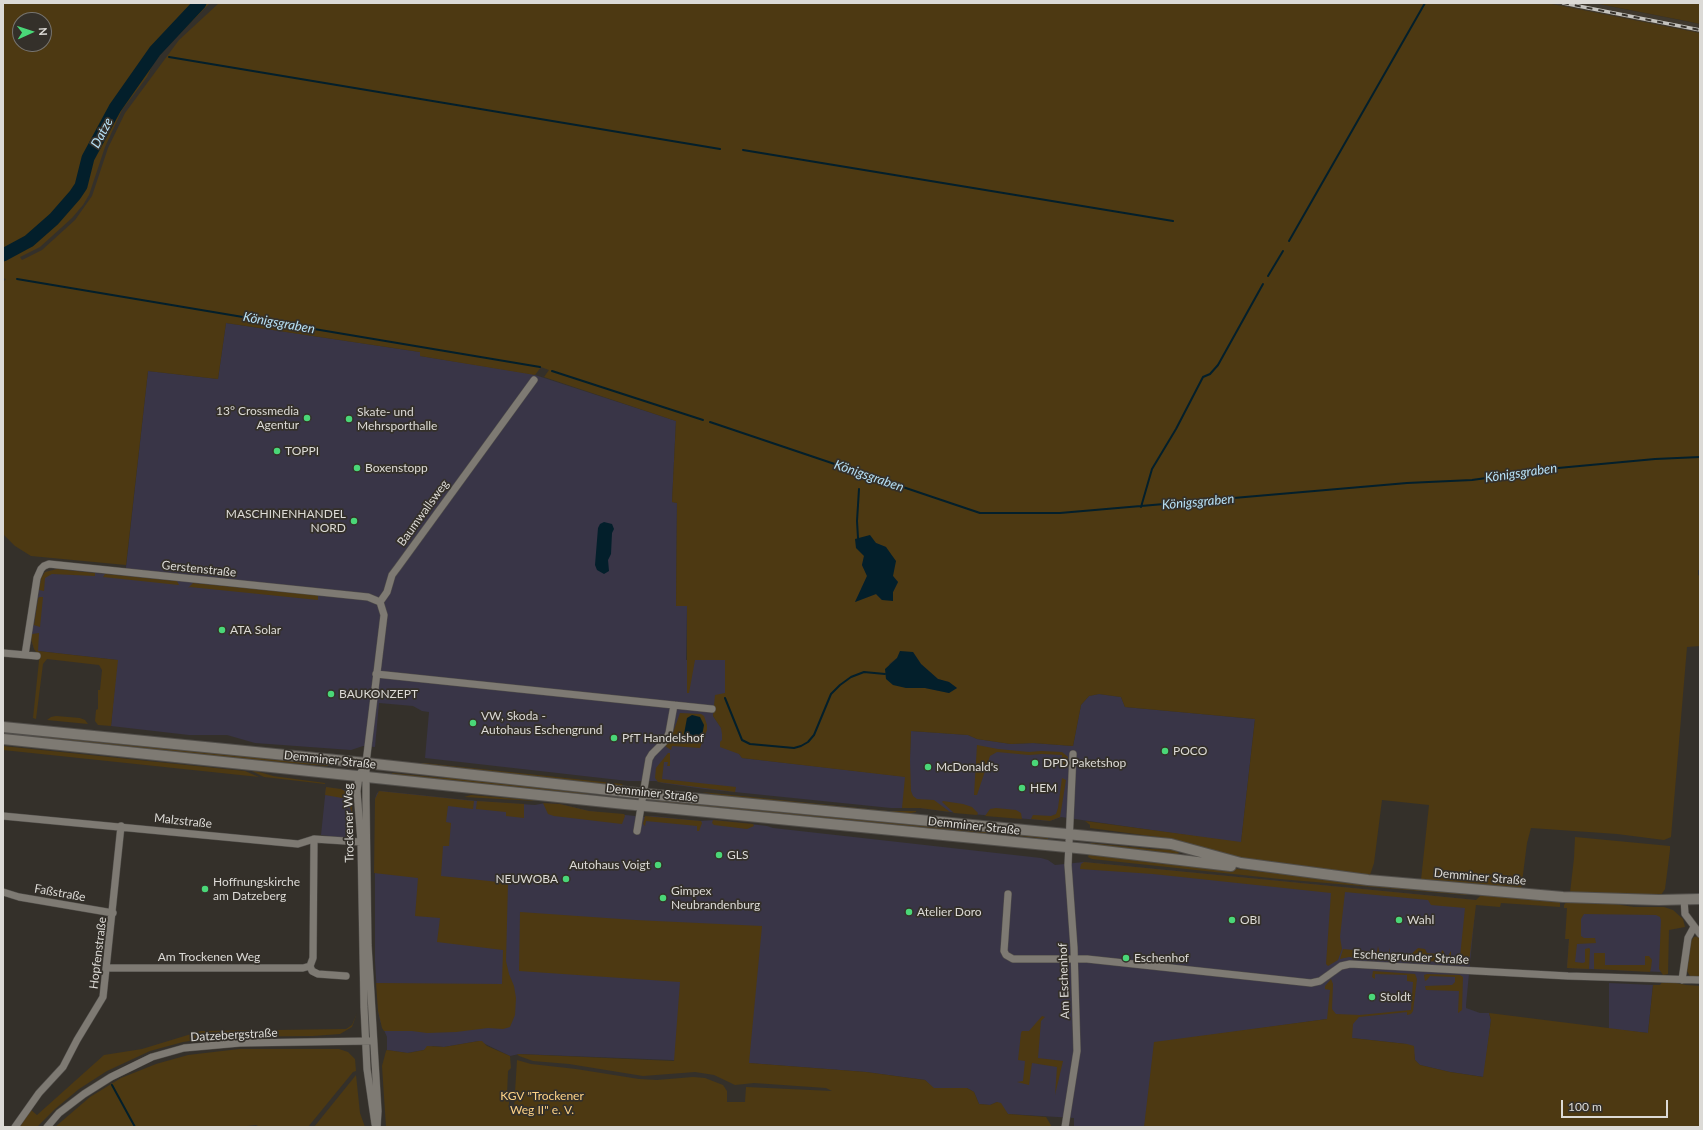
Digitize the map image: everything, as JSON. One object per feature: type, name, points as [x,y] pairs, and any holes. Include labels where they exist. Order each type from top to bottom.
[{"type":"main road","name":"Demminer Straße","points":[[3,727],[366,763],[643,793],[1171,844],[1226,860],[1298,872]]},
{"type":"main road","name":"Demminer Straße","points":[[3,739],[641,806],[1159,857],[1232,867],[1520,894],[1584,898],[1659,900],[1700,898]]},
{"type":"street","name":"Baumwallsweg","points":[[380,602],[387,592],[392,575],[534,380]]},
{"type":"street","name":"Gerstenstraße","points":[[26,655],[35,593],[41,569],[49,564],[368,597],[380,602]]},
{"type":"street","points":[[366,763],[384,615],[380,602]]},
{"type":"street","points":[[3,652],[37,656]]},
{"type":"street","points":[[376,674],[712,709]]},
{"type":"street","points":[[637,831],[650,759],[652,754],[666,740],[669,733],[674,705]]},
{"type":"street","points":[[1069,834],[1073,754]]},
{"type":"street","name":"Trockener Weg","points":[[366,763],[357,791],[361,842],[361,912],[366,1041],[372,1111],[376,1127]]},
{"type":"street","name":"Trockener Weg","points":[[363,776],[368,945],[378,1111],[376,1127]]},
{"type":"street","name":"Malzstraße","points":[[3,816],[298,844],[314,839],[361,842]]},
{"type":"street","name":"Hopfenstraße","points":[[15,1127],[39,1093],[50,1082],[67,1060],[77,1040],[104,997],[114,913],[121,826]]},
{"type":"street","name":"Am Eschenhof","points":[[1065,1127],[1077,1051],[1074,959],[1068,865],[1069,834]]},
{"type":"street","points":[[314,839],[313,958],[310,966],[312,970],[318,974],[346,976]]},
{"type":"street","name":"Faßstraße","points":[[3,892],[19,897],[114,913]]},
{"type":"street","points":[[1008,894],[1004,948],[1006,956],[1013,959],[1074,959]]},
{"type":"street","points":[[1684,899],[1685,914],[1700,934]]},
{"type":"street","points":[[1682,980],[1688,938],[1694,927]]},
{"type":"street","name":"Eschengrunder Straße","points":[[1074,959],[1087,959],[1311,983],[1320,981],[1339,966],[1350,964],[1700,980]]},
{"type":"street","name":"Am Trockenen Weg","points":[[108,968],[295,968],[310,966]]},
{"type":"street","name":"Datzebergstraße","points":[[47,1127],[59,1113],[84,1094],[111,1077],[152,1057],[184,1048],[240,1043],[374,1041]]},
{"type":"shaded area","points":[[1547,3],[1594,3],[1700,24],[1700,33]]},
{"type":"shaded area","points":[[226,323],[420,352],[420,356],[532,374],[676,421],[672,502],[677,503],[676,605],[687,606],[686,660],[725,660],[725,693],[713,716],[742,758],[909,777],[911,731],[968,735],[977,739],[1011,744],[1033,743],[1073,746],[1081,705],[1089,696],[1099,694],[1121,697],[1125,707],[1255,719],[1241,843],[1061,817],[1050,821],[920,808],[891,808],[705,789],[656,781],[628,781],[425,758],[429,712],[422,711],[413,706],[379,703],[375,747],[363,746],[351,750],[255,743],[227,735],[189,735],[111,726],[117,660],[38,651],[34,649],[31,639],[41,578],[45,572],[57,569],[125,576],[148,371],[218,379]]},
{"type":"shaded area","points":[[326,787],[345,790],[349,797],[353,816],[352,839],[321,835]]},
{"type":"shaded area","points":[[381,791],[477,801],[535,805],[545,803],[560,804],[589,811],[644,817],[652,816],[701,821],[715,820],[773,828],[1041,858],[1048,860],[1055,865],[1084,862],[1476,900],[1466,1008],[1480,1013],[1489,1013],[1491,1020],[1484,1077],[1450,1072],[1420,1065],[1415,1060],[1414,1054],[1406,1044],[1352,1038],[1327,1019],[1197,1037],[1144,1127],[1074,1127],[1074,1118],[1008,1114],[997,1102],[990,1105],[979,1104],[974,1092],[967,1088],[933,1088],[925,1080],[866,1072],[748,1063],[519,1054],[510,1056],[479,1041],[444,1047],[433,1046],[424,1050],[407,1053],[387,1050],[387,1037],[380,1021],[378,1011],[375,961],[375,799],[377,793]]},
{"type":"shaded area","points":[[1568,907],[1667,913],[1662,972],[1567,968],[1569,939],[1565,939]]},
{"type":"shaded area","points":[[1609,983],[1653,985],[1648,1033],[1609,1029]]},
{"type":"green space","points":[[3,3],[210,3],[164,50],[153,64],[147,77],[122,110],[105,147],[89,195],[83,205],[72,218],[40,247],[20,257],[22,260],[42,250],[75,220],[92,196],[108,148],[125,113],[179,40],[219,3],[1547,3],[1700,33],[1700,570],[1698,570],[1698,575],[1700,576],[1700,646],[1687,647],[1671,837],[1664,840],[1617,834],[1531,828],[1527,843],[1521,890],[1421,880],[1429,805],[1382,800],[1374,863],[1370,875],[1257,863],[1173,839],[1090,828],[1090,825],[1085,821],[1241,842],[1255,719],[1125,707],[1121,697],[1099,694],[1089,696],[1081,705],[1073,746],[1033,743],[1011,744],[977,739],[968,735],[911,731],[910,760],[911,791],[913,796],[917,799],[934,800],[950,812],[920,808],[902,808],[905,777],[742,758],[739,754],[720,747],[720,742],[722,740],[721,728],[713,716],[715,695],[725,693],[725,660],[695,660],[689,693],[687,693],[687,606],[676,606],[677,503],[672,502],[676,421],[544,377],[549,370],[541,367],[535,375],[420,356],[420,352],[226,323],[218,379],[148,371],[126,565],[31,556],[15,546],[3,534],[3,282],[6,279],[3,278]],"holes":[[[876,543],[886,547],[893,576],[898,582],[893,592],[882,600],[876,594],[855,602],[867,576],[862,565],[864,556]],[[913,652],[921,664],[938,679],[949,682],[957,688],[949,693],[925,688],[906,688],[889,664],[897,658]]]},
{"type":"green space","points":[[1594,3],[1700,3],[1700,24],[1686,21]]},
{"type":"green space","points":[[57,569],[95,573],[95,576],[52,574],[45,578],[44,591],[39,590],[41,578],[45,572]]},
{"type":"green space","points":[[105,574],[177,581],[179,585],[103,577]]},
{"type":"green space","points":[[193,583],[318,595],[318,600],[188,588]]},
{"type":"green space","points":[[39,597],[43,597],[40,627],[34,625]]},
{"type":"green space","points":[[39,633],[38,651],[118,660],[111,726],[98,725],[95,721],[96,710],[98,709],[98,690],[100,690],[102,670],[99,665],[47,659],[43,664],[36,719],[33,718],[39,656],[34,649],[31,639],[32,634]]},
{"type":"green space","points":[[680,713],[701,714],[704,716],[707,730],[700,748],[672,746],[671,750],[665,746],[670,741]]},
{"type":"green space","points":[[56,716],[80,718],[85,720],[88,724],[47,720]]},
{"type":"green space","points":[[3,731],[328,764],[328,766],[240,759],[3,734]]},
{"type":"green space","points":[[977,745],[1029,752],[1062,752],[1068,757],[1068,765],[1062,767],[1062,755],[1029,755],[997,752],[990,756],[977,795],[974,795]]},
{"type":"green space","points":[[3,746],[245,771],[259,777],[3,750]]},
{"type":"green space","points":[[668,753],[670,753],[670,766],[667,766],[668,762],[664,762],[662,779],[736,787],[735,792],[658,782],[655,778],[656,768]]},
{"type":"green space","points":[[401,763],[424,763],[622,784],[623,786]]},
{"type":"green space","points":[[246,768],[273,776],[325,784],[264,777]]},
{"type":"green space","points":[[392,773],[442,778],[460,778],[594,793],[580,794],[392,775]]},
{"type":"green space","points":[[1062,778],[1066,780],[1060,817],[1050,821],[1031,819],[1033,815],[1051,816],[1056,814]]},
{"type":"green space","points":[[326,787],[341,789],[347,792],[352,806],[353,835],[351,811],[348,799],[325,795]]},
{"type":"green space","points":[[379,791],[474,801],[473,809],[448,806],[446,822],[451,823],[449,846],[443,846],[441,876],[508,883],[506,961],[514,986],[516,998],[515,1015],[510,1027],[503,1029],[488,1028],[456,1032],[427,1033],[412,1031],[384,1031],[382,1028],[378,1011],[376,983],[502,984],[503,950],[437,942],[440,918],[415,916],[418,878],[374,873],[375,799]]},
{"type":"green space","points":[[702,792],[888,811],[916,812],[906,814],[721,796]]},
{"type":"green space","points":[[471,795],[531,800],[536,801],[464,797]]},
{"type":"green space","points":[[656,800],[691,804],[713,804],[969,830],[999,831],[1048,836],[1048,839],[990,833],[969,834],[656,802]]},
{"type":"green space","points":[[477,801],[524,804],[524,818],[506,816],[506,812],[476,809]]},
{"type":"green space","points":[[942,802],[972,807],[978,813],[977,815],[954,813]]},
{"type":"green space","points":[[543,803],[560,804],[589,811],[624,814],[625,816],[622,824],[554,816],[548,814]]},
{"type":"green space","points":[[996,808],[1016,810],[1021,813],[1022,819],[985,816],[990,809]]},
{"type":"green space","points":[[645,816],[701,821],[702,823],[699,831],[697,831],[697,826],[646,821],[645,826],[643,824]]},
{"type":"green space","points":[[713,820],[753,824],[754,826],[747,829],[714,825],[712,823]]},
{"type":"green space","points":[[1575,837],[1670,846],[1665,889],[1661,895],[1570,893]]},
{"type":"green space","points":[[1091,843],[1177,850],[1179,853],[1176,855],[1090,846]]},
{"type":"green space","points":[[1089,854],[1469,893],[1466,895],[1280,879],[1092,859],[1088,857]]},
{"type":"green space","points":[[1084,862],[1476,900],[1481,895],[1558,901],[1560,903],[1560,907],[1501,903],[1500,907],[1476,905],[1469,963],[1449,962],[1449,954],[1451,951],[1451,956],[1460,957],[1465,908],[1431,905],[1428,900],[1345,892],[1340,937],[1342,949],[1338,960],[1328,966],[1326,964],[1331,893],[1153,874],[1080,869],[1081,864]]},
{"type":"green space","points":[[1567,901],[1601,902],[1634,907],[1664,907],[1673,910],[1683,919],[1685,927],[1669,930],[1668,974],[1663,975],[1659,969],[1661,920],[1660,917],[1656,915],[1584,914],[1581,919],[1581,936],[1584,938],[1595,938],[1596,943],[1577,944],[1575,962],[1585,962],[1585,949],[1589,948],[1589,969],[1567,968],[1569,939],[1565,939],[1567,908],[1564,908],[1564,905]]},
{"type":"green space","name":"KGV \"Trockener Weg II\" e. V.","points":[[520,912],[635,920],[762,926],[749,1063],[866,1072],[925,1080],[934,1088],[967,1088],[974,1092],[979,1104],[990,1105],[997,1102],[1001,1103],[1008,1114],[1046,1117],[1052,1127],[386,1127],[382,1066],[387,1050],[408,1053],[424,1050],[427,1046],[444,1047],[479,1041],[482,1041],[487,1046],[510,1056],[511,1068],[508,1071],[507,1095],[509,1096],[509,1110],[514,1108],[517,1060],[531,1064],[576,1069],[639,1079],[657,1080],[693,1077],[705,1078],[723,1085],[727,1091],[727,1102],[745,1102],[746,1087],[832,1091],[826,1088],[754,1083],[735,1085],[714,1075],[695,1072],[643,1076],[569,1064],[533,1061],[519,1056],[517,1054],[674,1061],[680,982],[519,971]]},
{"type":"green space","points":[[1699,936],[1700,977],[1690,976],[1687,971],[1691,941],[1694,937]]},
{"type":"green space","points":[[1378,946],[1380,955],[1374,956],[1374,959],[1349,957],[1340,959],[1343,949],[1377,952]]},
{"type":"green space","points":[[1390,948],[1390,954],[1409,956],[1418,948],[1425,949],[1427,953],[1441,955],[1442,950],[1444,952],[1443,962],[1388,959]]},
{"type":"green space","points":[[1594,953],[1605,953],[1605,965],[1645,965],[1645,956],[1649,956],[1652,960],[1650,972],[1594,969]]},
{"type":"green space","points":[[1373,971],[1415,974],[1417,979],[1413,1011],[1411,1014],[1407,1015],[1407,1012],[1359,1017],[1353,1024],[1352,1038],[1414,1046],[1415,1060],[1420,1065],[1450,1072],[1483,1077],[1491,1020],[1489,1013],[1648,1033],[1653,985],[1660,985],[1662,982],[1671,982],[1700,986],[1700,1127],[1144,1127],[1154,1042],[1327,1019],[1330,990],[1325,989],[1325,986],[1331,979],[1333,984],[1332,1009],[1336,1014],[1360,1015],[1411,1010],[1413,982],[1407,981],[1407,975],[1375,974],[1375,979],[1372,977]]},
{"type":"green space","points":[[1424,975],[1460,975],[1463,977],[1462,1010],[1458,1013],[1459,991],[1426,990],[1425,986],[1452,985],[1455,982],[1455,977],[1430,976],[1425,981]]},
{"type":"green space","points":[[357,1013],[352,1027],[340,1034],[313,1036],[215,1037],[183,1042],[150,1051],[107,1071],[79,1089],[55,1109],[37,1127],[19,1127],[31,1110],[37,1115],[104,1055],[142,1049],[201,1031],[346,1029],[352,1025]]},
{"type":"green space","points":[[1042,1016],[1045,1017],[1041,1021],[1038,1058],[1063,1061],[1055,1095],[1057,1067],[1032,1063],[1029,1085],[1017,1082],[1023,1081],[1025,1061],[1018,1060],[1021,1033],[1022,1031],[1029,1031]]},
{"type":"green space","points":[[239,1049],[339,1049],[348,1052],[355,1059],[356,1071],[353,1072],[308,1127],[260,1127],[256,1125],[238,1127],[55,1127],[90,1097],[121,1078],[156,1064],[188,1055]]},
{"type":"green space","points":[[356,1075],[360,1113],[365,1127],[314,1127]]},
{"type":"water","points":[[604,522],[612,524],[614,529],[612,533],[611,554],[608,560],[609,571],[604,574],[597,570],[595,565],[598,528],[600,524]]},
{"type":"water","points":[[870,535],[876,543],[886,547],[896,561],[893,576],[898,582],[893,592],[893,601],[882,600],[876,594],[855,602],[867,576],[862,565],[864,556],[856,548],[855,539]]},
{"type":"water","points":[[900,651],[913,652],[921,664],[938,679],[949,682],[957,688],[949,693],[925,688],[906,688],[893,685],[886,679],[885,669],[897,658]]},
{"type":"water","points":[[692,715],[700,717],[704,725],[702,736],[697,741],[689,740],[684,734],[687,718]]},
{"type":"waterway","name":"Datze","points":[[3,255],[29,241],[54,219],[75,195],[81,186],[88,158],[115,108],[155,51],[200,3]]},
{"type":"waterway","points":[[1289,241],[1425,3]]},
{"type":"waterway","points":[[169,57],[720,149]]},
{"type":"waterway","points":[[743,150],[1173,221]]},
{"type":"waterway","points":[[1268,276],[1283,251]]},
{"type":"waterway","name":"Königsgraben","points":[[17,279],[540,367]]},
{"type":"waterway","points":[[1141,507],[1152,469],[1176,429],[1203,377],[1210,374],[1218,365],[1263,284]]},
{"type":"waterway","name":"Königsgraben","points":[[552,371],[703,420]]},
{"type":"waterway","name":"Königsgraben","points":[[710,422],[980,513],[1060,513],[1407,483],[1472,480],[1558,468],[1655,459],[1700,457]]},
{"type":"waterway","name":"Königsgraben","points":[[860,479],[861,473]]},
{"type":"waterway","points":[[858,538],[857,521],[859,489]]},
{"type":"waterway","points":[[725,698],[742,740],[750,744],[794,748],[808,742],[814,735],[831,694],[840,685],[851,677],[864,672],[885,674]]},
{"type":"waterway","points":[[112,1085],[135,1127]]},
{"type":"railway","points":[[1563,3],[1700,30]]},
{"type":"place","name":"13° Crossmedia Agentur","points":[[307,418]]},
{"type":"place","name":"Skate- und Mehrsporthalle","points":[[349,419]]},
{"type":"place","name":"TOPPI","points":[[277,451]]},
{"type":"place","name":"Boxenstopp","points":[[357,468]]},
{"type":"place","name":"MASCHINENHANDEL NORD","points":[[354,521]]},
{"type":"place","name":"ATA Solar","points":[[222,630]]},
{"type":"place","name":"BAUKONZEPT","points":[[331,694]]},
{"type":"place","name":"VW, Skoda - Autohaus Eschengrund","points":[[473,723]]},
{"type":"place","name":"PfT Handelshof","points":[[614,738]]},
{"type":"place","name":"POCO","points":[[1165,751]]},
{"type":"place","name":"DPD Paketshop","points":[[1035,763]]},
{"type":"place","name":"McDonald's","points":[[928,767]]},
{"type":"place","name":"HEM","points":[[1022,788]]},
{"type":"place","name":"GLS","points":[[719,855]]},
{"type":"place","name":"Autohaus Voigt","points":[[658,865]]},
{"type":"place","name":"NEUWOBA","points":[[566,879]]},
{"type":"place","name":"Hoffnungskirche am Datzeberg","points":[[205,889]]},
{"type":"place","name":"Gimpex Neubrandenburg","points":[[663,898]]},
{"type":"place","name":"Atelier Doro","points":[[909,912]]},
{"type":"place","name":"OBI","points":[[1232,920]]},
{"type":"place","name":"Wahl","points":[[1399,920]]},
{"type":"place","name":"Eschenhof","points":[[1126,958]]},
{"type":"place","name":"Stoldt","points":[[1372,997]]}]
